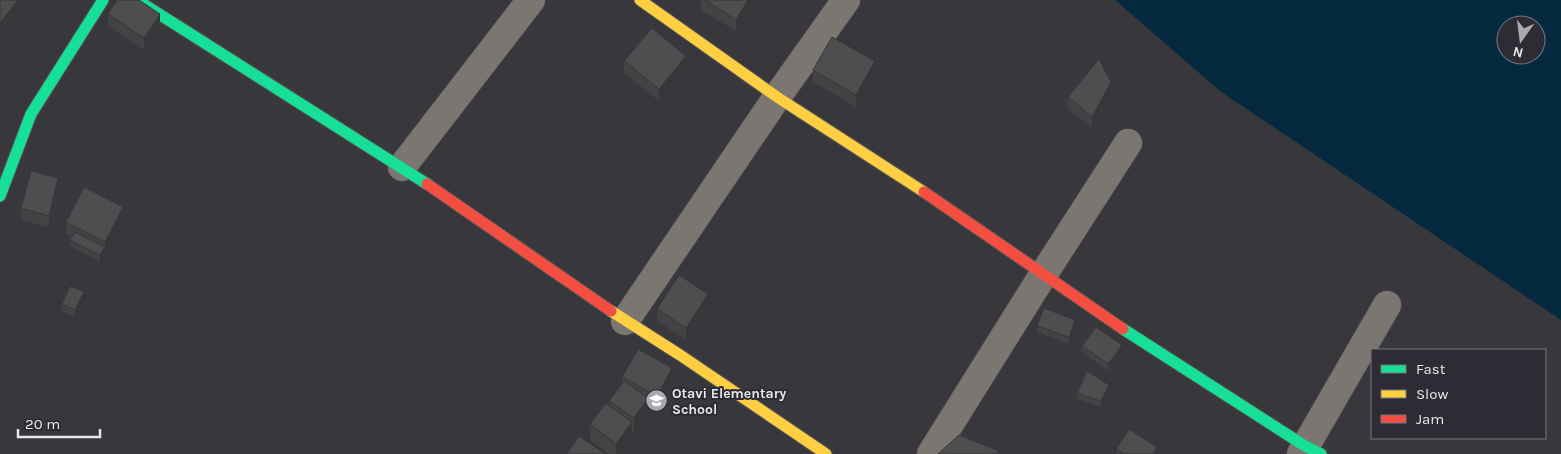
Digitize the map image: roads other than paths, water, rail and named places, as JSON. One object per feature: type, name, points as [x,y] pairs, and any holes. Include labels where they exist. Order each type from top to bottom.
[{"type":"street","points":[[0,196],[31,114],[103,0]]},
{"type":"street","points":[[137,0],[402,167],[625,321],[680,355],[826,454]]},
{"type":"street","points":[[402,167],[531,0]]},
{"type":"street","points":[[640,0],[777,97],[931,196],[1098,313],[1309,451],[1387,305]]},
{"type":"street","points":[[625,321],[777,97],[846,0]]},
{"type":"street","points":[[931,454],[1128,143]]},
{"type":"water","points":[[1115,0],[1561,0],[1561,320],[1220,91]]},
{"type":"place","name":"Otavi Elementary School","points":[[656,401]]}]
